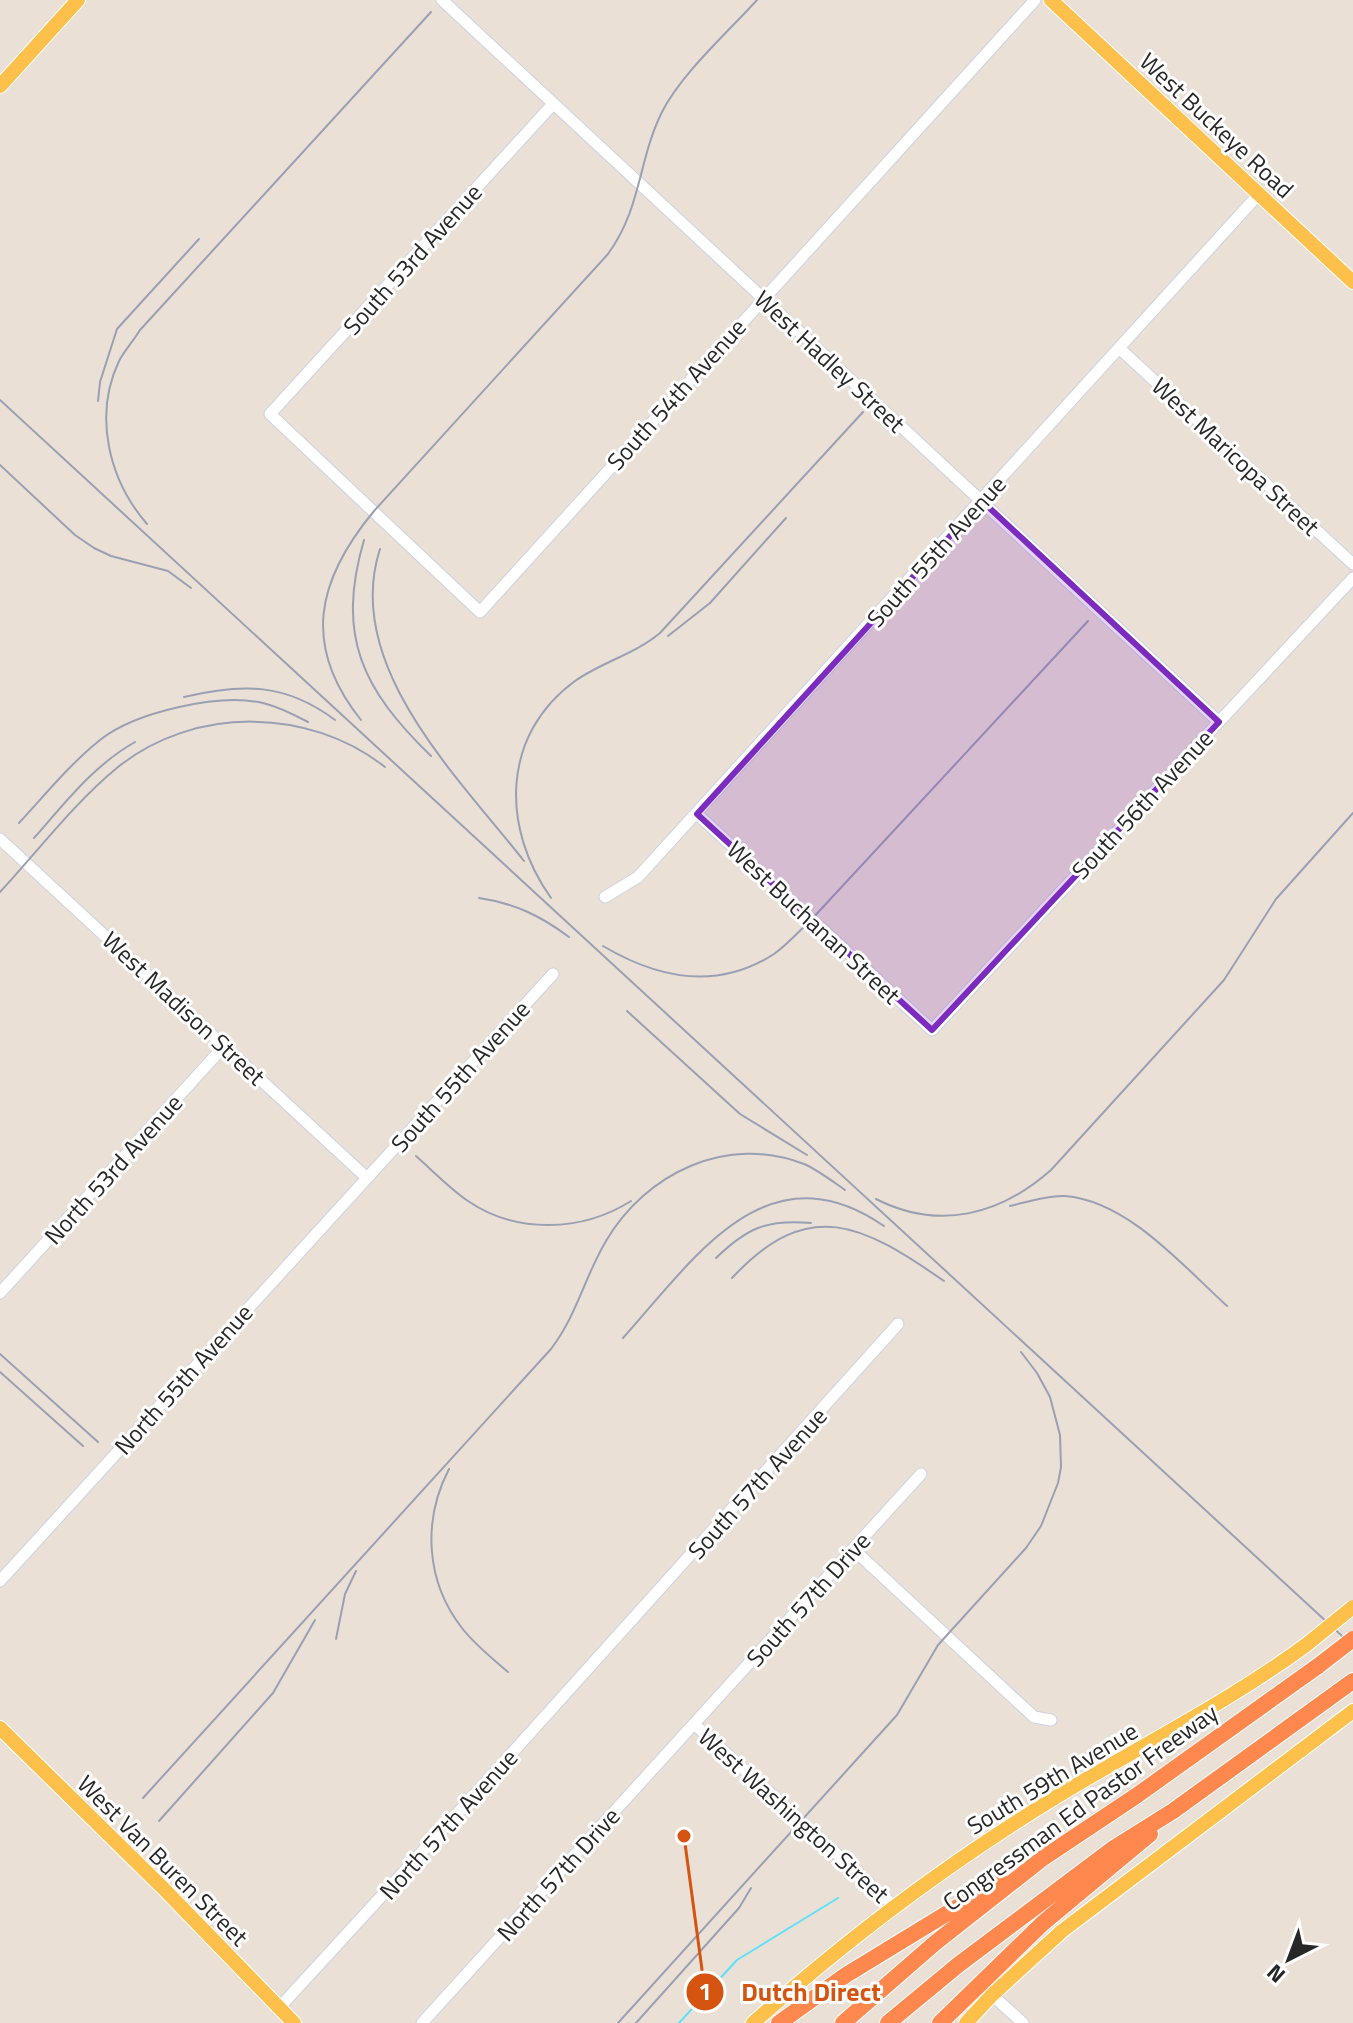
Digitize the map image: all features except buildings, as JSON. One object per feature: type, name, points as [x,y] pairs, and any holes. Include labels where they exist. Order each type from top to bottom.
[{"type":"highway","name":"Congressman Ed Pastor Freeway","points":[[843,2023],[935,1943],[1043,1858],[1136,1796],[1353,1639]]},
{"type":"highway","points":[[888,2023],[1012,1923],[1114,1848],[1173,1811],[1350,1684]]},
{"type":"highway","points":[[940,2023],[1043,1923],[1138,1845],[1173,1811]]},
{"type":"highway","points":[[779,2023],[878,1955],[977,1894],[1043,1858]]},
{"type":"main road","points":[[0,86],[78,0]]},
{"type":"main road","name":"West Buckeye Road","points":[[1051,0],[1353,282]]},
{"type":"main road","name":"South 59th Avenue","points":[[753,2023],[894,1906],[1056,1797],[1219,1704],[1306,1645],[1353,1607]]},
{"type":"main road","points":[[966,2023],[1062,1931],[1353,1711]]},
{"type":"main road","name":"West Van Buren Street","points":[[0,1728],[163,1888],[294,2023]]},
{"type":"street","name":"West Hadley Street","points":[[442,0],[1219,722]]},
{"type":"street","name":"South 54th Avenue","points":[[480,612],[1035,0]]},
{"type":"street","name":"South 53rd Avenue","points":[[480,612],[270,414],[553,104]]},
{"type":"street","name":"South 55th Avenue","points":[[605,897],[638,877],[697,814],[1258,195]]},
{"type":"street","name":"West Maricopa Street","points":[[1119,348],[1353,564]]},
{"type":"street","name":"South 56th Avenue","points":[[932,1030],[1353,578]]},
{"type":"street","name":"West Buchanan Street","points":[[697,814],[932,1030]]},
{"type":"street","name":"West Madison Street","points":[[0,839],[367,1178]]},
{"type":"street","name":"South 55th Avenue","points":[[367,1178],[553,974]]},
{"type":"street","name":"North 53rd Avenue","points":[[0,1293],[225,1045]]},
{"type":"street","name":"North 55th Avenue","points":[[0,1581],[367,1178]]},
{"type":"street","name":"South 57th Avenue","points":[[615,1639],[898,1324]]},
{"type":"street","name":"South 57th Drive","points":[[694,1724],[921,1474]]},
{"type":"street","points":[[853,1549],[1034,1717],[1051,1720]]},
{"type":"street","name":"North 57th Avenue","points":[[279,2008],[615,1639]]},
{"type":"street","name":"West Washington Street","points":[[694,1724],[894,1906]]},
{"type":"street","name":"North 57th Drive","points":[[422,2023],[694,1724]]},
{"type":"street","points":[[992,1995],[1023,2023]]},
{"type":"highlighted area","points":[[982,501],[1219,722],[932,1030],[697,814]]},
{"type":"waterway","points":[[679,2023],[737,1960],[838,1898]]},
{"type":"railway","points":[[361,720],[342,693],[330,666],[324,640],[324,614],[329,588],[339,563],[374,511],[608,254],[627,219],[654,130],[670,98],[693,68],[757,0]]},
{"type":"railway","points":[[147,524],[123,488],[109,447],[107,403],[119,361],[140,330],[431,12]]},
{"type":"railway","points":[[98,401],[100,382],[117,329],[199,239]]},
{"type":"railway","points":[[0,400],[1353,1646]]},
{"type":"railway","points":[[551,898],[523,842],[517,813],[516,784],[522,755],[533,728],[551,703],[575,681],[660,633],[863,412]]},
{"type":"railway","points":[[0,465],[75,535],[94,548],[111,556],[168,571],[191,588]]},
{"type":"railway","points":[[668,636],[710,603],[786,518]]},
{"type":"railway","points":[[364,540],[353,605],[361,659],[387,707],[431,756]]},
{"type":"railway","points":[[380,549],[373,592],[377,635],[392,677],[413,717],[440,756],[524,861]]},
{"type":"railway","points":[[603,946],[644,966],[687,976],[731,973],[753,966],[774,954],[811,920],[1088,621]]},
{"type":"railway","points":[[184,697],[225,689],[263,689],[299,699],[335,720]]},
{"type":"railway","points":[[19,823],[68,769],[100,740],[155,713],[201,703],[245,701],[263,703],[308,722]]},
{"type":"railway","points":[[0,892],[102,781],[148,747],[181,733],[216,724],[252,722],[287,725],[322,733],[355,747],[385,767]]},
{"type":"railway","points":[[34,838],[93,773],[135,742]]},
{"type":"railway","points":[[876,1199],[923,1214],[946,1216],[968,1213],[1011,1198],[1051,1170],[1224,980],[1276,899],[1353,813]]},
{"type":"railway","points":[[479,898],[527,912],[569,937]]},
{"type":"railway","points":[[627,1011],[740,1114],[807,1155]]},
{"type":"railway","points":[[143,1798],[551,1349],[568,1322],[606,1241],[643,1196],[691,1166],[718,1157],[746,1154],[775,1156],[804,1164],[845,1190]]},
{"type":"railway","points":[[416,1156],[468,1201],[487,1212],[528,1224],[549,1225],[592,1219],[631,1201]]},
{"type":"railway","points":[[1010,1206],[1065,1196],[1111,1210],[1153,1238],[1227,1306]]},
{"type":"railway","points":[[623,1338],[706,1246],[736,1222],[769,1205],[804,1198],[842,1204],[884,1226]]},
{"type":"railway","points":[[716,1258],[738,1239],[759,1228],[770,1224],[811,1223]]},
{"type":"railway","points":[[732,1278],[760,1252],[786,1236],[812,1228],[836,1227],[888,1245],[944,1281]]},
{"type":"railway","points":[[618,2023],[897,1715],[938,1645],[1026,1548],[1041,1526],[1058,1483],[1060,1435],[1050,1397],[1021,1352]]},
{"type":"railway","points":[[0,1354],[98,1442]]},
{"type":"railway","points":[[0,1372],[83,1446]]},
{"type":"railway","points":[[449,1469],[440,1489],[432,1530],[435,1571],[441,1591],[462,1628],[508,1672]]},
{"type":"railway","points":[[336,1639],[345,1594],[356,1571]]},
{"type":"railway","points":[[159,1821],[273,1693],[315,1620]]},
{"type":"railway","points":[[636,2023],[739,1908],[751,1888]]},
{"type":"place","name":"Dutch Direct","points":[[684,1836]]}]
